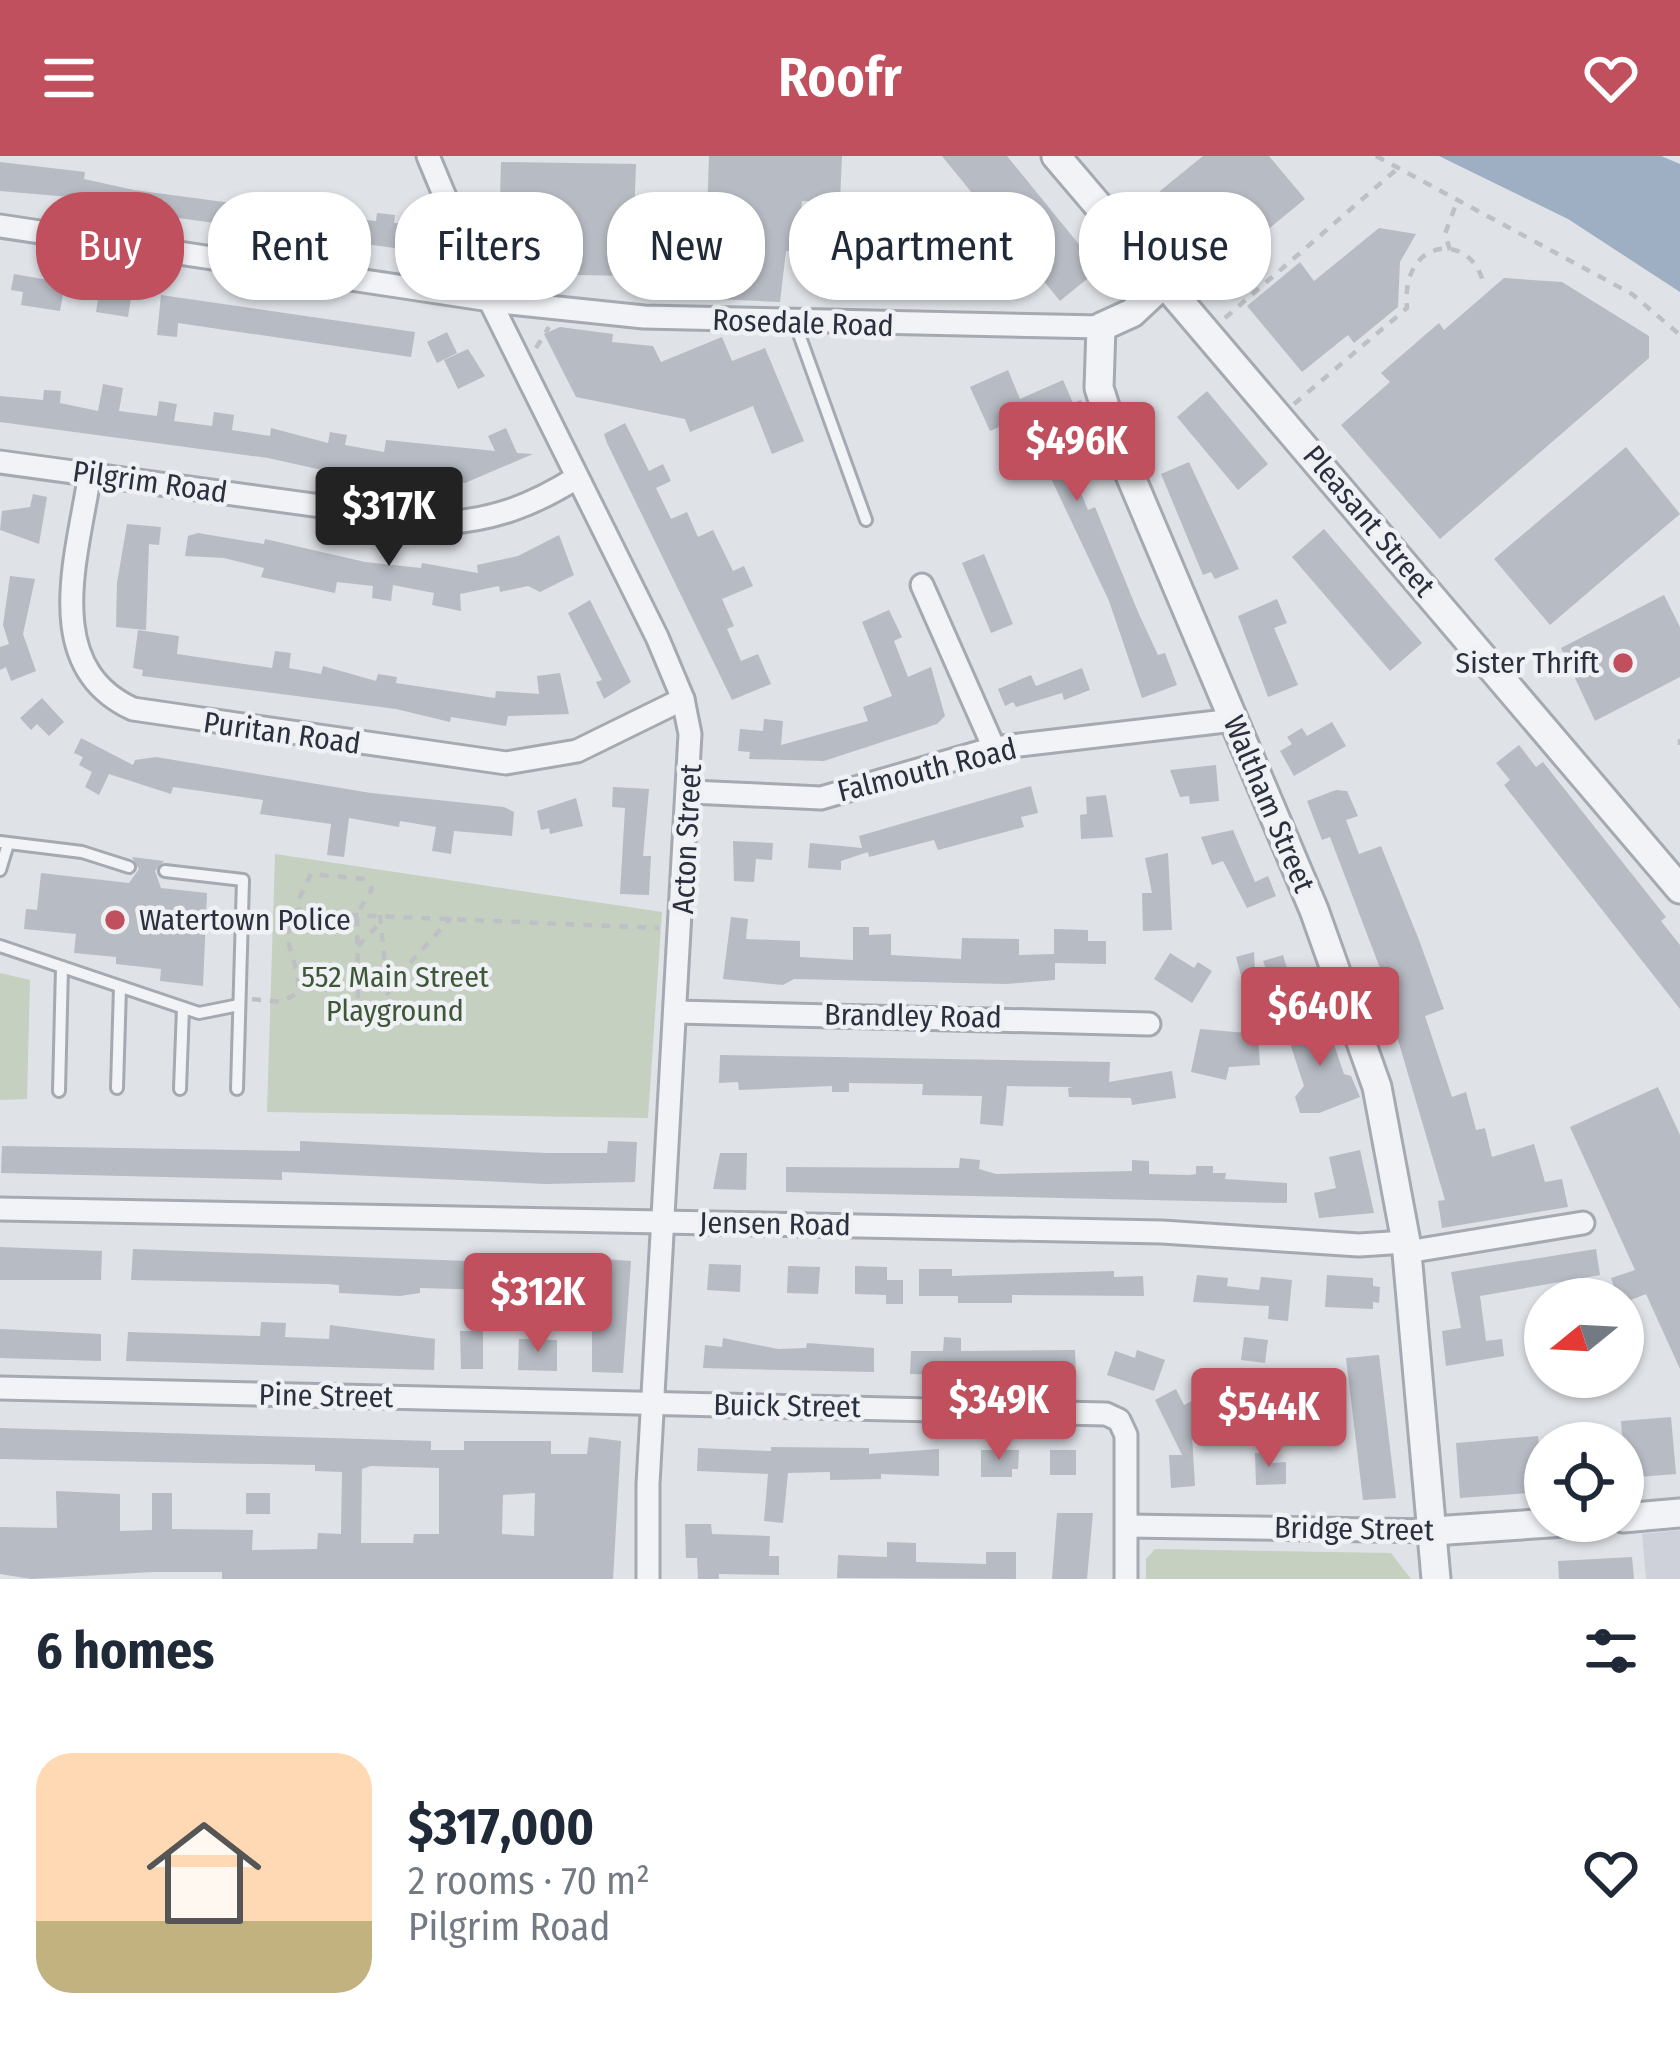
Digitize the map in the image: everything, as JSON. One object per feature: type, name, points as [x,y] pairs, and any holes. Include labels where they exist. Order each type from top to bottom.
[{"type":"street","name":"Acton Street","points":[[428,156],[443,192]]},
{"type":"street","name":"Pleasant Street","points":[[1056,156],[1087,192]]},
{"type":"street","name":"Rosedale Road","points":[[0,226],[395,284]]},
{"type":"street","name":"Acton Street","points":[[490,300],[683,699],[691,734],[653,1403],[648,1579]]},
{"type":"street","name":"Rosedale Road","points":[[505,300],[644,317],[1102,327]]},
{"type":"street","points":[[1102,327],[1132,313],[1146,300]]},
{"type":"street","name":"Pleasant Street","points":[[1180,300],[1680,889]]},
{"type":"street","name":"Waltham Street","points":[[1102,327],[1099,388],[1106,416],[1365,1046],[1394,1162],[1407,1247],[1436,1579]]},
{"type":"street","name":"Pilgrim Road","points":[[0,462],[445,523],[482,520],[534,505],[576,478]]},
{"type":"street","name":"Puritan Road","points":[[90,473],[72,595],[72,636],[87,675],[101,692],[133,709],[506,763],[577,751],[683,699]]},
{"type":"street","points":[[922,585],[994,748]]},
{"type":"street","name":"Falmouth Road","points":[[691,792],[821,798],[994,748],[1234,720]]},
{"type":"street","name":"Brandley Road","points":[[677,1012],[1149,1024]]},
{"type":"street","name":"Jensen Road","points":[[0,1209],[1162,1232],[1407,1247],[1583,1222]]},
{"type":"street","name":"Pine Street","points":[[0,1388],[653,1403]]},
{"type":"street","name":"Buick Street","points":[[653,1403],[1106,1414],[1118,1420],[1126,1435],[1126,1579]]},
{"type":"street","points":[[1644,1517],[1680,1514]]},
{"type":"street","name":"Bridge Street","points":[[1128,1526],[1433,1531],[1524,1525]]},
{"type":"lane","points":[[795,323],[866,520]]},
{"type":"lane","points":[[0,870],[4,843],[82,851],[129,867]]},
{"type":"lane","points":[[165,871],[243,880],[237,1089]]},
{"type":"lane","points":[[0,946],[205,1014],[239,1001]]},
{"type":"lane","points":[[59,1090],[62,967]]},
{"type":"lane","points":[[117,1088],[120,987]]},
{"type":"lane","points":[[180,1089],[183,1008]]},
{"type":"path","points":[[1376,156],[1632,294],[1680,335]]},
{"type":"path","points":[[1223,320],[1397,170]]},
{"type":"path","points":[[1450,250],[1445,234],[1456,203]]},
{"type":"path","points":[[1294,404],[1407,308],[1407,276],[1418,258],[1450,250],[1474,262],[1484,287]]},
{"type":"path","points":[[533,353],[551,322]]},
{"type":"path","points":[[239,1001],[275,1003],[296,994],[299,977],[287,936],[300,916],[297,905],[305,880],[317,872],[364,879],[372,890],[358,914],[358,1000]]},
{"type":"path","points":[[300,916],[358,914],[682,929]]},
{"type":"path","points":[[358,946],[381,918]]},
{"type":"path","points":[[381,918],[388,994],[397,1003]]},
{"type":"path","points":[[410,963],[451,918]]},
{"type":"shaded area","points":[[1680,1530],[1680,1579],[1646,1579],[1644,1534]]},
{"type":"green space","name":"552 Main Street Playground","points":[[275,854],[662,912],[648,1118],[267,1112]]},
{"type":"green space","points":[[0,973],[30,980],[27,1099],[0,1100]]},
{"type":"green space","points":[[1155,1549],[1391,1553],[1411,1579],[1146,1579],[1146,1559]]},
{"type":"water","points":[[1439,156],[1661,156],[1680,164],[1680,292],[1568,219]]},
{"type":"building","points":[[709,156],[842,156],[840,192],[789,192],[789,251],[780,302],[738,300],[765,300],[765,192],[708,192]]},
{"type":"building","points":[[942,156],[1007,156],[1036,192],[971,192]]},
{"type":"building","points":[[1203,156],[1269,156],[1305,199],[1271,227],[1271,192],[1160,191]]},
{"type":"building","points":[[0,162],[85,172],[84,179],[149,192],[36,194],[0,191]]},
{"type":"building","points":[[501,162],[636,164],[635,192],[607,192],[607,276],[583,275],[583,192],[500,192]]},
{"type":"building","points":[[184,197],[208,200],[208,222],[184,219]]},
{"type":"building","points":[[377,213],[395,215],[395,248],[371,245],[371,220],[376,221]]},
{"type":"building","points":[[1055,215],[1079,244],[1079,285],[1060,301],[1055,295]]},
{"type":"building","points":[[1379,228],[1416,234],[1400,262],[1398,307],[1354,343],[1348,335],[1302,372],[1247,306],[1254,300],[1271,300],[1271,286],[1300,262],[1314,281]]},
{"type":"building","points":[[14,274],[36,278],[36,300],[62,300],[60,311],[21,305],[23,292],[11,290]]},
{"type":"building","points":[[1504,278],[1562,282],[1649,336],[1649,358],[1440,539],[1341,425],[1390,382],[1381,373],[1439,323],[1444,330]]},
{"type":"building","points":[[184,298],[415,332],[411,357],[178,323],[177,337],[157,335],[160,300]]},
{"type":"building","points":[[98,300],[131,300],[128,317],[96,312]]},
{"type":"building","points":[[560,327],[613,334],[612,342],[653,346],[661,362],[722,337],[732,361],[765,348],[804,441],[772,454],[753,406],[690,432],[685,419],[576,397],[544,334]]},
{"type":"building","points":[[447,332],[457,353],[437,363],[427,342]]},
{"type":"building","points":[[468,349],[485,376],[458,389],[444,360]]},
{"type":"building","points":[[1008,370],[1020,399],[1063,380],[1073,403],[1081,400],[1098,449],[1068,462],[1088,510],[1095,507],[1138,612],[1158,655],[1165,653],[1177,685],[1142,698],[1109,601],[1022,417],[990,431],[970,387]]},
{"type":"building","points":[[103,384],[123,388],[119,411],[157,416],[159,401],[177,404],[174,421],[212,426],[214,412],[234,415],[232,430],[270,436],[271,428],[328,443],[330,432],[347,435],[345,445],[384,452],[386,440],[495,451],[488,436],[506,428],[517,453],[533,454],[465,483],[340,469],[340,474],[268,458],[0,422],[0,396],[43,400],[44,390],[61,391],[60,403],[98,411]]},
{"type":"building","points":[[1207,391],[1268,464],[1238,490],[1177,417]]},
{"type":"building","points":[[625,423],[649,471],[663,464],[671,481],[656,488],[671,519],[687,512],[698,537],[713,530],[733,571],[744,566],[753,586],[722,599],[734,626],[727,629],[741,661],[758,654],[771,684],[732,700],[607,443],[604,434]]},
{"type":"building","points":[[1626,447],[1680,514],[1550,625],[1494,559]]},
{"type":"building","points":[[1189,462],[1239,569],[1215,579],[1211,572],[1203,575],[1161,474]]},
{"type":"building","points":[[33,494],[47,497],[39,544],[0,530],[2,511],[30,507]]},
{"type":"building","points":[[127,524],[161,527],[159,545],[149,544],[146,630],[116,627],[117,583]]},
{"type":"building","points":[[1324,529],[1422,643],[1390,671],[1292,557]]},
{"type":"building","points":[[198,533],[264,544],[265,539],[365,562],[421,568],[422,563],[478,573],[477,565],[518,556],[559,535],[574,575],[540,592],[528,586],[500,592],[499,586],[460,594],[461,611],[432,605],[434,593],[393,585],[391,601],[372,598],[373,586],[337,582],[335,593],[261,577],[264,568],[224,558],[185,556],[188,536]]},
{"type":"building","points":[[984,554],[1013,624],[991,633],[962,563]]},
{"type":"building","points":[[10,576],[35,579],[23,634],[36,671],[11,681],[6,667],[0,670],[0,647],[9,644],[3,625]]},
{"type":"building","name":"Sister Thrift","points":[[1664,595],[1680,627],[1680,677],[1595,721],[1561,648]]},
{"type":"building","points":[[1277,599],[1287,623],[1274,628],[1298,685],[1268,697],[1238,616]]},
{"type":"building","points":[[590,600],[631,682],[604,699],[596,682],[602,680],[568,613]]},
{"type":"building","points":[[889,610],[902,637],[894,641],[908,677],[931,667],[945,716],[937,724],[824,761],[749,759],[750,752],[738,751],[740,729],[763,731],[764,719],[783,721],[781,745],[868,721],[863,707],[892,696],[862,622]]},
{"type":"building","points":[[138,630],[179,636],[177,654],[272,668],[275,651],[291,653],[289,668],[321,674],[323,666],[376,681],[378,674],[397,677],[396,683],[495,698],[496,691],[539,694],[537,676],[560,673],[569,714],[508,716],[506,726],[451,717],[450,722],[396,709],[142,676],[143,670],[133,668]]},
{"type":"building","points":[[1082,668],[1090,690],[1064,700],[1062,693],[1005,706],[998,689],[1031,675],[1036,686]]},
{"type":"building","points":[[42,698],[64,722],[49,736],[37,724],[31,730],[20,718]]},
{"type":"building","points":[[1332,722],[1346,746],[1294,776],[1280,751],[1292,744],[1287,737],[1302,728],[1307,736]]},
{"type":"building","points":[[81,738],[133,765],[135,760],[156,757],[371,793],[504,807],[514,812],[512,836],[454,831],[451,854],[432,851],[436,827],[400,821],[399,827],[349,818],[344,857],[327,855],[331,824],[260,814],[263,800],[173,787],[171,794],[109,774],[99,795],[85,787],[92,772],[79,765],[83,757],[74,753]]},
{"type":"building","points":[[1519,745],[1536,767],[1543,762],[1666,917],[1661,921],[1680,945],[1680,1009],[1504,785],[1510,780],[1496,763]]},
{"type":"building","points":[[1216,765],[1219,801],[1190,804],[1189,796],[1180,797],[1170,770]]},
{"type":"building","points":[[1031,786],[1038,813],[1021,817],[1024,827],[938,850],[934,840],[869,857],[868,852],[841,861],[841,870],[808,868],[810,843],[862,848],[859,836]]},
{"type":"building","points":[[613,787],[649,789],[643,856],[651,856],[649,895],[620,894],[625,808],[612,807]]},
{"type":"building","points":[[1336,790],[1347,791],[1358,816],[1346,820],[1359,854],[1381,846],[1419,940],[1444,1009],[1425,1016],[1452,1097],[1466,1092],[1476,1130],[1485,1128],[1492,1157],[1534,1144],[1545,1182],[1562,1179],[1568,1207],[1442,1228],[1438,1201],[1445,1200],[1386,999],[1391,997],[1330,837],[1322,840],[1307,801]]},
{"type":"building","points":[[1106,795],[1113,837],[1081,839],[1080,815],[1087,814],[1086,797]]},
{"type":"building","points":[[576,798],[583,826],[550,834],[549,828],[541,830],[537,811]]},
{"type":"building","points":[[1233,830],[1255,882],[1268,876],[1276,896],[1247,908],[1223,861],[1212,865],[1201,837]]},
{"type":"building","points":[[733,841],[773,843],[772,860],[756,859],[754,882],[734,881]]},
{"type":"building","points":[[1168,853],[1172,930],[1143,931],[1142,893],[1152,893],[1145,858]]},
{"type":"building","name":"Watertown Police","points":[[132,857],[164,861],[155,871],[161,888],[207,893],[203,986],[160,981],[161,969],[116,964],[116,957],[74,953],[76,934],[24,929],[26,909],[37,910],[41,873],[129,883],[139,869]]},
{"type":"building","points":[[731,917],[748,919],[746,939],[800,941],[800,957],[853,960],[853,927],[869,927],[869,935],[891,934],[891,955],[961,959],[962,938],[1019,939],[1019,955],[1054,954],[1054,929],[1088,930],[1088,941],[1106,941],[1106,964],[1055,963],[1055,980],[1006,984],[794,979],[783,985],[723,979]]},
{"type":"building","points":[[1254,952],[1257,1005],[1249,1006],[1236,957]]},
{"type":"building","points":[[1170,953],[1194,968],[1198,962],[1212,971],[1192,1003],[1154,979]]},
{"type":"building","points":[[1283,955],[1290,978],[1271,983],[1263,961]]},
{"type":"building","points":[[1325,1018],[1344,1074],[1351,1076],[1360,1097],[1319,1113],[1300,1113],[1295,1097],[1304,1086],[1286,1031]]},
{"type":"building","points":[[1200,1029],[1258,1034],[1260,1065],[1229,1067],[1226,1080],[1191,1072]]},
{"type":"building","points":[[720,1055],[1110,1062],[1109,1082],[1172,1071],[1176,1098],[1132,1105],[1131,1098],[1069,1097],[1068,1088],[1073,1087],[1007,1086],[1003,1126],[980,1124],[982,1096],[922,1095],[923,1084],[849,1083],[849,1092],[832,1092],[832,1086],[739,1090],[738,1082],[719,1083]]},
{"type":"building","points":[[1658,1087],[1680,1135],[1680,1369],[1644,1295],[1644,1278],[1611,1278],[1635,1270],[1570,1127]]},
{"type":"building","points":[[300,1141],[546,1153],[607,1153],[608,1141],[637,1142],[635,1182],[546,1184],[282,1172],[282,1180],[1,1173],[2,1146],[300,1151]]},
{"type":"building","points":[[1360,1150],[1374,1213],[1319,1218],[1314,1193],[1336,1188],[1329,1157]]},
{"type":"building","points":[[720,1153],[747,1153],[746,1190],[713,1189]]},
{"type":"building","points":[[960,1158],[980,1160],[979,1169],[996,1174],[1132,1171],[1132,1160],[1149,1161],[1149,1174],[1189,1175],[1196,1174],[1196,1166],[1213,1166],[1213,1173],[1226,1173],[1225,1179],[1287,1183],[1287,1203],[786,1192],[786,1167],[959,1168]]},
{"type":"building","points":[[0,1247],[102,1251],[101,1280],[0,1280]]},
{"type":"building","points":[[133,1249],[521,1263],[521,1257],[563,1260],[561,1292],[420,1288],[420,1293],[400,1296],[339,1293],[339,1285],[328,1284],[131,1280]]},
{"type":"building","points":[[1596,1249],[1600,1275],[1524,1278],[1524,1288],[1480,1296],[1486,1341],[1502,1339],[1504,1356],[1446,1366],[1442,1331],[1461,1328],[1451,1272]]},
{"type":"building","points":[[603,1259],[631,1261],[623,1373],[592,1372],[592,1296],[600,1297]]},
{"type":"building","points":[[709,1264],[741,1265],[740,1292],[707,1290]]},
{"type":"building","points":[[788,1266],[820,1267],[818,1294],[787,1293]]},
{"type":"building","points":[[855,1266],[887,1267],[887,1280],[903,1280],[903,1304],[886,1304],[886,1295],[855,1294]]},
{"type":"building","points":[[919,1269],[952,1269],[952,1276],[1114,1271],[1114,1277],[1143,1276],[1144,1296],[1012,1295],[1012,1303],[958,1303],[958,1296],[919,1296]]},
{"type":"building","points":[[1197,1275],[1228,1278],[1227,1286],[1259,1290],[1261,1277],[1292,1280],[1288,1321],[1268,1319],[1269,1306],[1193,1302]]},
{"type":"building","points":[[1327,1275],[1373,1278],[1373,1286],[1380,1287],[1379,1303],[1373,1302],[1373,1309],[1325,1307]]},
{"type":"building","points":[[261,1322],[286,1323],[285,1337],[329,1339],[330,1325],[435,1339],[434,1370],[126,1361],[128,1332],[260,1336]]},
{"type":"building","points":[[0,1329],[101,1334],[101,1361],[0,1358]]},
{"type":"building","points":[[460,1331],[483,1331],[483,1369],[461,1369]]},
{"type":"building","points":[[944,1337],[961,1338],[961,1351],[1075,1350],[1076,1375],[1008,1370],[1008,1377],[910,1374],[911,1351],[943,1351]]},
{"type":"building","points":[[1244,1337],[1268,1340],[1265,1363],[1241,1360]]},
{"type":"building","points":[[723,1338],[778,1349],[806,1348],[807,1343],[874,1348],[874,1372],[703,1368],[705,1345],[722,1347]]},
{"type":"building","points":[[519,1339],[557,1340],[557,1371],[518,1370]]},
{"type":"building","points":[[1137,1350],[1165,1360],[1154,1391],[1107,1375],[1115,1351],[1135,1358]]},
{"type":"building","points":[[1379,1355],[1396,1498],[1363,1500],[1346,1358]]},
{"type":"building","points":[[1176,1389],[1184,1405],[1202,1396],[1216,1423],[1192,1435],[1195,1486],[1171,1488],[1169,1455],[1182,1455],[1155,1400]]},
{"type":"building","points":[[1671,1417],[1676,1474],[1644,1477],[1644,1422],[1621,1421]]},
{"type":"building","points":[[0,1428],[431,1441],[431,1450],[464,1450],[464,1441],[551,1441],[551,1454],[587,1454],[589,1437],[621,1441],[613,1579],[222,1579],[222,1572],[153,1572],[31,1579],[0,1574],[0,1527],[57,1528],[56,1491],[120,1494],[120,1531],[152,1530],[152,1493],[172,1493],[172,1529],[253,1530],[252,1550],[317,1549],[318,1533],[341,1534],[342,1472],[315,1471],[315,1465],[0,1459]],"holes":[[[439,1468],[439,1534],[414,1534],[413,1543],[361,1543],[362,1469]],[[535,1493],[534,1536],[502,1534],[503,1495]]]},
{"type":"building","points":[[1524,1437],[1524,1493],[1460,1498],[1456,1443]]},
{"type":"building","points":[[771,1447],[869,1448],[869,1454],[939,1449],[939,1476],[881,1474],[881,1479],[830,1480],[830,1472],[788,1473],[783,1523],[764,1521],[768,1474],[697,1471],[698,1448],[771,1451]]},
{"type":"building","points":[[981,1450],[1019,1450],[1018,1469],[1012,1469],[1012,1477],[981,1477]]},
{"type":"building","points":[[1050,1450],[1076,1450],[1076,1475],[1050,1475]]},
{"type":"building","points":[[1272,1452],[1273,1463],[1286,1462],[1286,1484],[1256,1485],[1255,1453]]},
{"type":"building","points":[[246,1493],[270,1493],[270,1514],[246,1514]]},
{"type":"building","points":[[1057,1513],[1093,1513],[1087,1579],[1052,1579]]},
{"type":"building","points":[[685,1524],[711,1524],[712,1534],[770,1536],[769,1556],[779,1556],[779,1575],[719,1574],[719,1579],[698,1579],[697,1558],[686,1558]]},
{"type":"building","points":[[887,1542],[916,1543],[916,1562],[986,1564],[986,1552],[1016,1552],[1016,1579],[837,1578],[838,1555],[887,1557]]},
{"type":"building","points":[[1632,1557],[1634,1579],[1559,1579],[1558,1561]]},
{"type":"place","name":"Sister Thrift","points":[[1623,663]]},
{"type":"place","name":"Watertown Police","points":[[115,920]]}]
